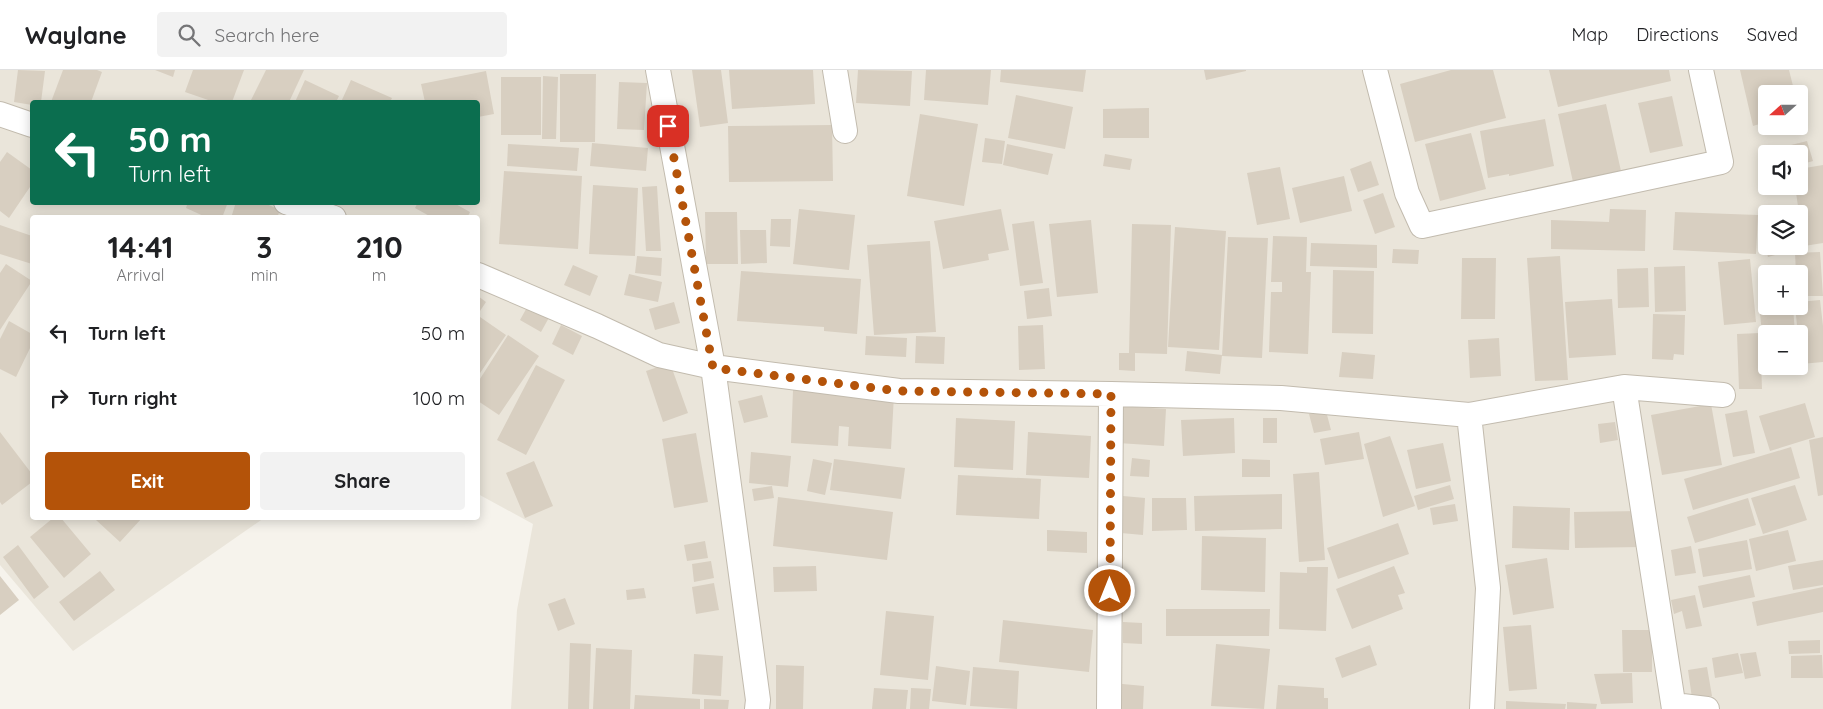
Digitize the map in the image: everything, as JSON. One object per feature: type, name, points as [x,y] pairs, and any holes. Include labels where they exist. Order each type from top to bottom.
[{"type":"street","points":[[658,70],[713,368],[758,700],[757,709]]},
{"type":"street","points":[[835,70],[845,131]]},
{"type":"street","points":[[1375,70],[1407,193],[1422,226],[1721,162],[1701,70]]},
{"type":"street","points":[[0,114],[30,124]]},
{"type":"street","points":[[295,205],[325,215]]},
{"type":"street","points":[[480,276],[597,326],[659,356],[713,368],[899,391],[1281,398],[1468,416],[1624,387],[1723,395]]},
{"type":"street","points":[[1624,387],[1674,707],[1707,709]]},
{"type":"street","points":[[1109,709],[1111,394]]},
{"type":"street","points":[[1468,416],[1488,588],[1482,709]]},
{"type":"shaded area","points":[[0,70],[1823,70],[1823,709],[511,709],[517,610],[533,524],[480,495],[480,215],[30,215],[30,520],[261,520],[73,651],[0,565]]},
{"type":"building","points":[[18,70],[45,71],[41,100],[30,100],[30,105],[14,102]]},
{"type":"building","points":[[63,70],[97,70],[102,72],[92,100],[52,100]]},
{"type":"building","points":[[155,70],[175,70],[173,77]]},
{"type":"building","points":[[193,70],[244,70],[233,100],[208,100],[185,92]]},
{"type":"building","points":[[266,70],[304,70],[290,100],[251,100]]},
{"type":"building","points":[[692,70],[721,70],[728,123],[700,127]]},
{"type":"building","points":[[729,70],[813,70],[815,104],[732,109]]},
{"type":"building","points":[[858,70],[912,71],[910,106],[856,103]]},
{"type":"building","points":[[926,70],[991,70],[988,105],[924,100]]},
{"type":"building","points":[[1001,70],[1086,70],[1083,92],[1000,82]]},
{"type":"building","points":[[1204,70],[1246,70],[1246,71],[1206,80]]},
{"type":"building","points":[[1451,70],[1493,70],[1506,118],[1415,142],[1400,84]]},
{"type":"building","points":[[1549,70],[1669,70],[1671,81],[1558,107]]},
{"type":"building","points":[[1740,70],[1789,70],[1793,85],[1758,85],[1758,124],[1753,126]]},
{"type":"building","points":[[486,71],[494,114],[480,117],[480,100],[425,100],[421,84]]},
{"type":"building","points":[[560,74],[596,74],[595,142],[560,142]]},
{"type":"building","points":[[543,76],[558,77],[556,139],[542,139]]},
{"type":"building","points":[[501,77],[541,77],[541,135],[501,135]]},
{"type":"building","points":[[305,80],[339,96],[337,100],[296,100]]},
{"type":"building","points":[[351,80],[392,98],[391,100],[342,100]]},
{"type":"building","points":[[619,82],[647,83],[644,130],[617,129]]},
{"type":"building","points":[[1016,95],[1073,107],[1065,149],[1008,138]]},
{"type":"building","points":[[1672,96],[1683,146],[1650,153],[1638,103]]},
{"type":"building","points":[[1606,104],[1621,171],[1573,182],[1558,114]]},
{"type":"building","points":[[1149,108],[1149,138],[1103,138],[1103,109]]},
{"type":"building","points":[[920,114],[978,124],[964,206],[907,196]]},
{"type":"building","points":[[1545,119],[1554,166],[1509,176],[1509,174],[1488,178],[1480,131]]},
{"type":"building","points":[[832,125],[833,181],[729,182],[728,126]]},
{"type":"building","points":[[1471,133],[1486,189],[1440,201],[1425,144]]},
{"type":"building","points":[[985,138],[1005,141],[1002,164],[982,162]]},
{"type":"building","points":[[1807,141],[1813,161],[1808,162],[1808,145],[1791,145]]},
{"type":"building","points":[[592,143],[648,148],[646,171],[590,166]]},
{"type":"building","points":[[508,144],[579,148],[577,171],[507,166]]},
{"type":"building","points":[[1007,144],[1053,154],[1048,175],[1003,165]]},
{"type":"building","points":[[7,152],[30,169],[30,187],[9,218],[0,211],[0,162]]},
{"type":"building","points":[[1105,154],[1132,159],[1130,170],[1103,166]]},
{"type":"building","points":[[1371,161],[1379,185],[1358,192],[1350,169]]},
{"type":"building","points":[[1823,165],[1823,243],[1808,245],[1808,205],[1798,205],[1796,195],[1808,195],[1808,168]]},
{"type":"building","points":[[1280,167],[1290,219],[1257,225],[1247,173]]},
{"type":"building","points":[[504,171],[582,176],[578,249],[499,244]]},
{"type":"building","points":[[1344,176],[1352,211],[1300,223],[1292,188]]},
{"type":"building","points":[[593,185],[638,188],[635,256],[589,254]]},
{"type":"building","points":[[657,186],[661,251],[646,251],[642,187]]},
{"type":"building","points":[[1383,193],[1395,227],[1375,234],[1363,200]]},
{"type":"building","points":[[187,205],[227,205],[223,215],[201,215],[186,208]]},
{"type":"building","points":[[235,205],[269,205],[280,210],[278,215],[232,215]]},
{"type":"building","points":[[416,205],[457,205],[470,212],[468,215],[428,215],[415,208]]},
{"type":"building","points":[[799,209],[855,215],[849,270],[793,264]]},
{"type":"building","points":[[1001,209],[1009,250],[988,254],[989,260],[943,269],[934,221]]},
{"type":"building","points":[[1610,209],[1646,210],[1645,251],[1551,249],[1551,220],[1609,222]]},
{"type":"building","points":[[705,212],[737,212],[738,264],[706,264]]},
{"type":"building","points":[[1675,212],[1758,215],[1756,254],[1673,250]]},
{"type":"building","points":[[771,219],[791,219],[790,247],[770,246]]},
{"type":"building","points":[[1091,220],[1098,293],[1057,297],[1049,224]]},
{"type":"building","points":[[1034,221],[1043,283],[1020,286],[1012,224]]},
{"type":"building","points":[[1132,224],[1171,225],[1167,354],[1135,353],[1135,371],[1119,370],[1119,353],[1129,353]]},
{"type":"building","points":[[0,225],[30,235],[30,263],[0,254]]},
{"type":"building","points":[[1175,227],[1226,231],[1219,350],[1168,347]]},
{"type":"building","points":[[740,230],[766,230],[767,263],[741,264]]},
{"type":"building","points":[[1273,236],[1307,237],[1306,272],[1311,272],[1308,354],[1269,352],[1271,292],[1282,292],[1282,282],[1271,282]]},
{"type":"building","points":[[1228,237],[1268,238],[1262,358],[1222,356]]},
{"type":"building","points":[[930,241],[936,332],[874,335],[867,245]]},
{"type":"building","points":[[1311,243],[1377,245],[1377,268],[1310,266]]},
{"type":"building","points":[[1393,249],[1419,250],[1418,264],[1392,263]]},
{"type":"building","points":[[1808,252],[1820,252],[1823,296],[1808,296],[1808,265],[1796,265],[1795,255],[1808,255]]},
{"type":"building","points":[[637,256],[662,258],[661,276],[635,273]]},
{"type":"building","points":[[1560,256],[1568,380],[1535,381],[1527,258]]},
{"type":"building","points":[[1462,258],[1496,258],[1495,319],[1461,319]]},
{"type":"building","points":[[1750,259],[1756,322],[1724,325],[1718,262]]},
{"type":"building","points":[[6,264],[30,280],[30,284],[0,330],[0,273]]},
{"type":"building","points":[[573,265],[598,276],[590,296],[564,285]]},
{"type":"building","points":[[1685,266],[1686,311],[1655,312],[1654,267]]},
{"type":"building","points":[[1648,268],[1649,307],[1618,308],[1617,269]]},
{"type":"building","points":[[1333,270],[1374,271],[1373,334],[1332,333]]},
{"type":"building","points":[[741,271],[861,279],[857,334],[824,331],[824,327],[737,321]]},
{"type":"building","points":[[629,274],[662,282],[658,302],[624,295]]},
{"type":"building","points":[[1049,288],[1052,316],[1027,319],[1024,291]]},
{"type":"building","points":[[480,298],[486,302],[480,311]]},
{"type":"building","points":[[1612,299],[1616,355],[1569,358],[1565,302]]},
{"type":"building","points":[[1820,300],[1823,326],[1823,362],[1808,363],[1808,325],[1797,325],[1796,315],[1808,315],[1808,301]]},
{"type":"building","points":[[530,302],[551,314],[541,332],[520,320]]},
{"type":"building","points":[[674,302],[680,323],[655,330],[649,309]]},
{"type":"building","points":[[1653,314],[1685,315],[1684,355],[1674,354],[1673,360],[1652,359]]},
{"type":"building","points":[[1760,315],[1794,315],[1794,325],[1761,325]]},
{"type":"building","points":[[480,317],[506,335],[480,373]]},
{"type":"building","points":[[9,321],[30,333],[30,348],[16,377],[0,369],[0,339]]},
{"type":"building","points":[[561,325],[582,336],[573,355],[552,344]]},
{"type":"building","points":[[1043,325],[1045,369],[1019,370],[1018,326]]},
{"type":"building","points":[[1758,333],[1758,375],[1762,375],[1762,389],[1739,389],[1737,334]]},
{"type":"building","points":[[508,335],[539,356],[499,415],[480,402],[480,379]]},
{"type":"building","points":[[866,336],[907,338],[906,357],[865,355]]},
{"type":"building","points":[[916,336],[945,337],[944,364],[915,363]]},
{"type":"building","points":[[1499,338],[1501,376],[1470,378],[1468,340]]},
{"type":"building","points":[[1187,351],[1222,355],[1220,374],[1185,371]]},
{"type":"building","points":[[1342,352],[1375,355],[1373,379],[1339,377]]},
{"type":"building","points":[[670,363],[688,413],[663,422],[646,371]]},
{"type":"building","points":[[536,365],[565,380],[526,455],[497,440]]},
{"type":"building","points":[[793,390],[894,395],[891,449],[848,446],[849,427],[839,426],[838,446],[791,443]]},
{"type":"building","points":[[762,395],[768,417],[744,423],[738,401]]},
{"type":"building","points":[[1805,403],[1815,437],[1770,451],[1759,416]]},
{"type":"building","points":[[1711,404],[1722,465],[1662,475],[1651,415]]},
{"type":"building","points":[[1120,406],[1166,409],[1164,446],[1118,443]]},
{"type":"building","points":[[1747,410],[1755,453],[1733,457],[1725,414]]},
{"type":"building","points":[[1326,411],[1331,430],[1314,433],[1309,414]]},
{"type":"building","points":[[956,418],[1015,421],[1013,470],[954,467]]},
{"type":"building","points":[[1234,418],[1235,453],[1183,456],[1181,420]]},
{"type":"building","points":[[1263,418],[1277,418],[1277,443],[1263,443]]},
{"type":"building","points":[[1615,422],[1618,440],[1600,443],[1598,424]]},
{"type":"building","points":[[0,432],[30,471],[30,484],[2,505],[0,502]]},
{"type":"building","points":[[1028,432],[1091,436],[1089,478],[1026,475]]},
{"type":"building","points":[[1359,432],[1364,459],[1325,465],[1320,439]]},
{"type":"building","points":[[696,433],[708,502],[674,508],[662,439]]},
{"type":"building","points":[[1390,436],[1415,506],[1383,517],[1364,444]]},
{"type":"building","points":[[1823,437],[1823,495],[1818,496],[1809,440]]},
{"type":"building","points":[[1443,443],[1451,481],[1416,489],[1407,450]]},
{"type":"building","points":[[1791,447],[1800,478],[1693,510],[1684,479]]},
{"type":"building","points":[[751,452],[791,456],[788,487],[749,483]]},
{"type":"building","points":[[1132,458],[1150,460],[1149,477],[1130,476]]},
{"type":"building","points":[[813,459],[832,463],[825,495],[807,491]]},
{"type":"building","points":[[834,459],[905,468],[901,499],[830,490]]},
{"type":"building","points":[[1242,459],[1270,460],[1270,477],[1242,477]]},
{"type":"building","points":[[534,461],[553,506],[525,518],[506,473]]},
{"type":"building","points":[[1319,472],[1325,560],[1299,562],[1293,474]]},
{"type":"building","points":[[958,475],[1041,479],[1039,519],[956,515]]},
{"type":"building","points":[[1450,485],[1454,499],[1418,510],[1414,496]]},
{"type":"building","points":[[1795,485],[1807,520],[1763,534],[1751,498]]},
{"type":"building","points":[[772,486],[774,498],[754,501],[752,489]]},
{"type":"building","points":[[1282,494],[1282,529],[1195,531],[1194,496]]},
{"type":"building","points":[[1123,496],[1145,498],[1143,535],[1121,533]]},
{"type":"building","points":[[778,497],[893,512],[887,560],[773,546]]},
{"type":"building","points":[[1152,498],[1186,498],[1187,530],[1152,531]]},
{"type":"building","points":[[1748,498],[1756,525],[1695,543],[1687,517]]},
{"type":"building","points":[[1455,504],[1458,521],[1433,525],[1430,508]]},
{"type":"building","points":[[1513,506],[1570,508],[1569,550],[1512,548]]},
{"type":"building","points":[[1641,511],[1642,547],[1575,548],[1574,512]]},
{"type":"building","points":[[51,520],[63,520],[91,554],[64,578],[30,537]]},
{"type":"building","points":[[96,520],[140,520],[120,542]]},
{"type":"building","points":[[1398,523],[1409,554],[1338,579],[1327,548]]},
{"type":"building","points":[[1047,530],[1087,532],[1087,553],[1047,551]]},
{"type":"building","points":[[1788,530],[1796,561],[1756,571],[1749,539]]},
{"type":"building","points":[[1202,536],[1266,538],[1265,592],[1201,590]]},
{"type":"building","points":[[1747,540],[1752,569],[1703,577],[1698,549]]},
{"type":"building","points":[[705,541],[708,558],[687,561],[684,545]]},
{"type":"building","points":[[18,545],[49,587],[34,599],[3,557]]},
{"type":"building","points":[[1691,546],[1696,573],[1675,576],[1671,550]]},
{"type":"building","points":[[1547,558],[1554,608],[1513,615],[1505,565]]},
{"type":"building","points":[[1823,560],[1823,585],[1793,590],[1788,566]]},
{"type":"building","points":[[711,561],[714,578],[694,582],[692,564]]},
{"type":"building","points":[[816,566],[817,591],[774,592],[773,567]]},
{"type":"building","points":[[1394,566],[1405,593],[1398,595],[1403,609],[1352,629],[1336,589]]},
{"type":"building","points":[[1307,567],[1328,567],[1326,631],[1279,629],[1280,572],[1307,573]]},
{"type":"building","points":[[100,571],[115,590],[74,621],[59,602]]},
{"type":"building","points":[[1750,575],[1755,597],[1703,608],[1698,586]]},
{"type":"building","points":[[0,576],[19,600],[0,615]]},
{"type":"building","points":[[714,583],[719,610],[696,614],[692,587]]},
{"type":"building","points":[[1823,587],[1823,612],[1757,626],[1752,602]]},
{"type":"building","points":[[644,588],[646,598],[627,600],[626,590]]},
{"type":"building","points":[[1695,595],[1702,626],[1686,629],[1682,611],[1674,614],[1671,600]]},
{"type":"building","points":[[565,598],[575,624],[558,631],[548,604]]},
{"type":"building","points":[[1166,609],[1270,609],[1269,636],[1166,636]]},
{"type":"building","points":[[886,611],[934,616],[928,680],[880,675]]},
{"type":"building","points":[[1003,620],[1093,630],[1089,672],[999,662]]},
{"type":"building","points":[[1123,622],[1142,623],[1142,644],[1123,643]]},
{"type":"building","points":[[1531,625],[1537,689],[1509,691],[1503,627]]},
{"type":"building","points":[[1622,630],[1652,630],[1652,672],[1623,672]]},
{"type":"building","points":[[1820,640],[1820,653],[1789,654],[1788,641]]},
{"type":"building","points":[[570,643],[591,644],[589,709],[568,709]]},
{"type":"building","points":[[1216,644],[1270,649],[1264,709],[1211,706]]},
{"type":"building","points":[[1370,645],[1377,665],[1342,678],[1335,658]]},
{"type":"building","points":[[596,648],[632,650],[630,709],[593,709]]},
{"type":"building","points":[[1756,652],[1761,676],[1745,679],[1740,654]]},
{"type":"building","points":[[1738,653],[1743,673],[1715,678],[1712,658]]},
{"type":"building","points":[[694,654],[723,656],[721,696],[692,694]]},
{"type":"building","points":[[1822,655],[1823,678],[1791,678],[1791,656]]},
{"type":"building","points":[[776,665],[804,666],[803,709],[776,709]]},
{"type":"building","points":[[936,666],[970,671],[966,705],[932,701]]},
{"type":"building","points":[[973,667],[1019,671],[1017,709],[970,706]]},
{"type":"building","points":[[1707,667],[1712,696],[1692,698],[1688,670]]},
{"type":"building","points":[[1632,673],[1633,703],[1601,704],[1594,674]]},
{"type":"building","points":[[1112,683],[1144,686],[1143,709],[1117,709]]},
{"type":"building","points":[[1278,685],[1324,688],[1324,698],[1328,698],[1328,709],[1276,709]]},
{"type":"building","points":[[874,688],[908,690],[906,709],[872,709]]},
{"type":"building","points":[[911,688],[931,689],[929,709],[910,709]]},
{"type":"building","points":[[635,695],[700,699],[700,709],[634,709]]},
{"type":"building","points":[[704,699],[729,700],[728,709],[704,709]]},
{"type":"building","points":[[1506,701],[1566,704],[1565,709],[1506,709]]},
{"type":"building","points":[[1567,702],[1597,704],[1596,709],[1567,709]]},
{"type":"route","points":[[668,126],[713,368],[899,391],[1111,394],[1110,591]]}]
